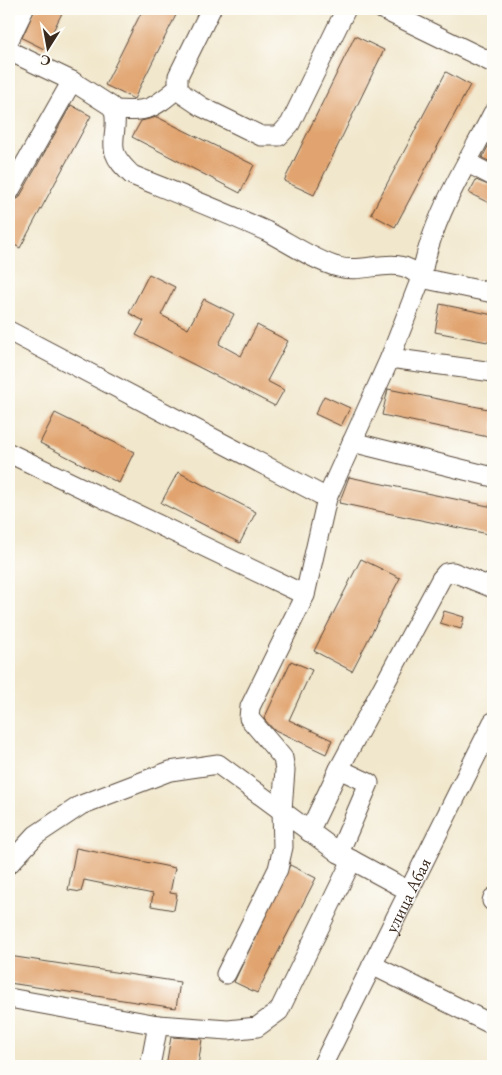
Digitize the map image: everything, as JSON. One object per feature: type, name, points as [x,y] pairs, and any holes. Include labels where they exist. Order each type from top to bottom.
[{"type":"street","points":[[9,40],[24,9]]},
{"type":"street","points":[[211,9],[178,76],[178,88],[184,95],[202,107],[236,126],[261,136],[278,136],[290,124],[346,9]]},
{"type":"street","points":[[382,9],[493,62]]},
{"type":"street","points":[[9,51],[72,81],[114,110],[142,112],[159,104],[178,88]]},
{"type":"street","points":[[9,192],[72,81]]},
{"type":"street","points":[[114,110],[114,152],[122,166],[132,174],[266,231],[337,267],[355,269],[394,264],[408,268],[421,278],[493,293]]},
{"type":"street","points":[[226,974],[278,869],[283,847],[282,810],[285,770],[283,758],[248,718],[250,707],[305,595],[327,498],[390,358],[421,278],[424,258],[434,228],[492,118]]},
{"type":"street","points":[[468,163],[493,176]]},
{"type":"street","points":[[9,331],[327,498]]},
{"type":"street","points":[[390,358],[493,372]]},
{"type":"street","points":[[352,442],[493,476]]},
{"type":"street","points":[[9,452],[305,595]]},
{"type":"street","points":[[309,832],[339,769],[441,579],[446,573],[453,572],[493,588]]},
{"type":"street","name":"улица Абая","points":[[322,1066],[493,722]]},
{"type":"street","points":[[9,864],[36,835],[82,805],[170,771],[218,764],[309,832],[346,857],[409,891]]},
{"type":"street","points":[[9,998],[158,1025],[228,1030],[257,1027],[279,1011],[346,857],[369,783],[339,769]]},
{"type":"street","points":[[372,965],[491,1018]]},
{"type":"street","points":[[150,1066],[158,1025]]},
{"type":"building","points":[[35,9],[64,9],[44,49],[22,38]]},
{"type":"building","points":[[143,9],[179,9],[134,99],[105,85]]},
{"type":"building","points":[[355,36],[384,50],[314,195],[284,181]]},
{"type":"building","points":[[446,72],[470,85],[395,227],[371,214]]},
{"type":"building","points":[[71,105],[91,116],[20,248],[9,242],[9,203],[19,198]]},
{"type":"building","points":[[157,117],[254,165],[240,193],[132,137],[141,121]]},
{"type":"building","points":[[493,137],[493,163],[482,158]]},
{"type":"building","points":[[476,180],[493,187],[493,205],[469,193]]},
{"type":"building","points":[[149,274],[175,287],[161,315],[188,329],[204,299],[234,314],[219,344],[241,356],[257,325],[288,341],[267,381],[284,390],[275,406],[136,335],[144,321],[129,313]]},
{"type":"building","points":[[440,304],[493,315],[493,343],[435,332]]},
{"type":"building","points":[[388,389],[493,410],[493,438],[382,415]]},
{"type":"building","points":[[324,396],[350,408],[341,426],[315,414]]},
{"type":"building","points":[[55,413],[134,452],[119,483],[40,443]]},
{"type":"building","points":[[178,472],[256,512],[240,543],[161,503]]},
{"type":"building","points":[[349,477],[493,507],[493,535],[339,503]]},
{"type":"building","points":[[361,559],[400,578],[352,671],[314,651]]},
{"type":"building","points":[[444,611],[464,617],[461,629],[440,623]]},
{"type":"building","points":[[291,661],[312,670],[289,720],[332,740],[326,754],[273,729],[264,719]]},
{"type":"building","points":[[76,848],[175,868],[170,893],[177,894],[174,910],[151,906],[153,894],[84,880],[81,892],[68,890]]},
{"type":"building","points":[[290,865],[316,878],[257,993],[234,982]]},
{"type":"building","points":[[9,956],[180,982],[176,1008],[9,983]]},
{"type":"building","points":[[171,1037],[202,1039],[198,1066],[166,1066]]}]
